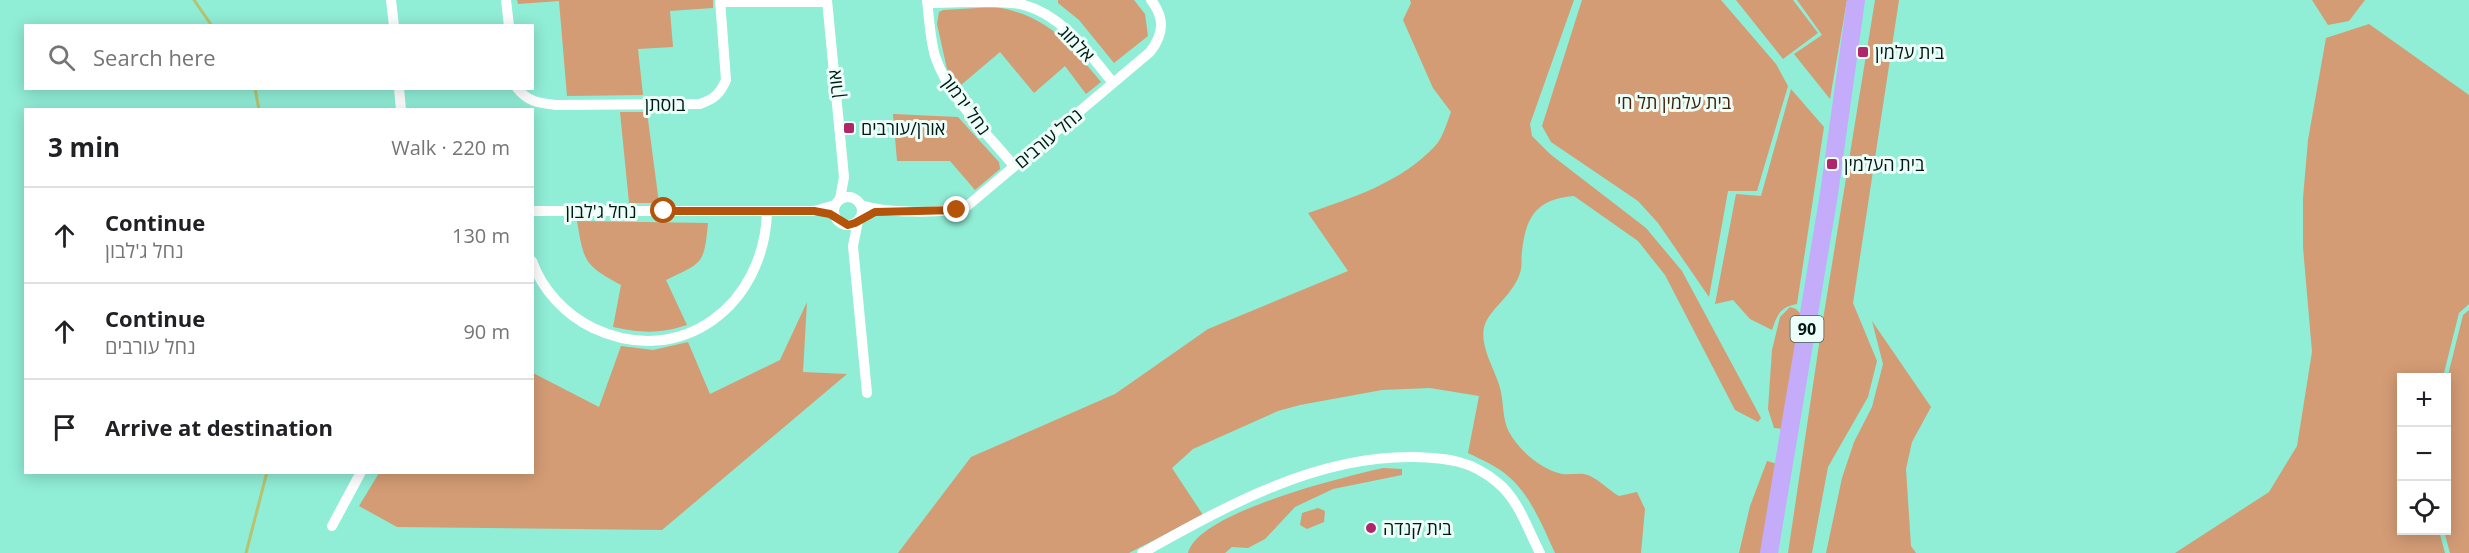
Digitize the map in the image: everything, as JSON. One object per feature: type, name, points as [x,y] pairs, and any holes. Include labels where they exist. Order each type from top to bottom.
[{"type":"highway","name":"90","points":[[1769,553],[1829,194],[1856,0]]},
{"type":"street","points":[[394,24],[392,0],[397,0]]},
{"type":"street","points":[[506,0],[509,24]]},
{"type":"street","name":"נחל עורבים","points":[[859,220],[868,214],[882,211],[944,211],[966,207],[1150,52],[1162,32],[1161,17],[1151,0]]},
{"type":"street","points":[[720,1],[827,1]]},
{"type":"street","name":"בוסתן","points":[[519,90],[524,97],[537,103],[556,105],[700,104],[713,99],[722,91],[726,80],[720,1]]},
{"type":"street","name":"אורן","points":[[827,1],[844,169],[844,184],[838,202]]},
{"type":"street","name":"אלמוג","points":[[927,1],[1014,3],[1043,13],[1078,41],[1113,83]]},
{"type":"street","name":"נחל ירמוך","points":[[927,1],[932,41],[942,74],[951,89],[1014,166]]},
{"type":"street","points":[[399,90],[401,108]]},
{"type":"street","name":"אורן","points":[[844,169],[859,202]]},
{"type":"street","points":[[853,246],[838,220],[838,202],[847,197],[859,202],[859,220],[853,246],[867,393]]},
{"type":"street","name":"נחל ג'לבון","points":[[534,211],[814,211],[838,202]]},
{"type":"street","name":"נחל עורבים","points":[[859,202],[882,211]]},
{"type":"street","points":[[534,265],[545,287],[556,301],[587,325],[618,337],[664,339],[706,324],[741,295],[762,253],[767,211]]},
{"type":"street","name":"נחל ג'לבון","points":[[814,211],[838,220]]},
{"type":"street","points":[[838,220],[848,225],[859,220]]},
{"type":"street","points":[[1142,553],[1252,496],[1301,476],[1343,463],[1396,457],[1449,458],[1466,464],[1499,483],[1515,504],[1540,553]]},
{"type":"street","points":[[332,526],[359,474]]},
{"type":"green space","points":[[517,0],[713,0],[713,8],[670,11],[673,47],[638,49],[643,95],[567,96],[559,1],[518,4]]},
{"type":"green space","points":[[1058,0],[1134,0],[1145,14],[1148,36],[1114,63],[1079,20],[1058,3]]},
{"type":"green space","points":[[1410,0],[1574,0],[1530,124],[1532,136],[1550,154],[1646,228],[1682,271],[1761,418],[1758,422],[1735,410],[1665,275],[1638,241],[1574,196],[1542,205],[1530,219],[1527,228],[1516,283],[1484,326],[1484,344],[1500,388],[1507,427],[1525,452],[1538,464],[1554,472],[1588,475],[1619,496],[1637,492],[1645,509],[1641,553],[1555,553],[1536,512],[1524,493],[1500,470],[1468,453],[1479,396],[1430,388],[1382,390],[1300,405],[1278,411],[1193,449],[1172,468],[1203,515],[1129,553],[898,553],[971,457],[1115,394],[1208,329],[1348,271],[1308,213],[1376,187],[1407,170],[1438,143],[1451,112],[1433,88],[1403,20],[1411,3]]},
{"type":"green space","name":"בית עלמין תל חי","points":[[1582,0],[1721,0],[1776,64],[1788,86],[1757,191],[1728,191],[1709,297],[1658,223],[1638,201],[1551,142],[1542,126]]},
{"type":"green space","points":[[1736,0],[1793,0],[1818,33],[1783,59]]},
{"type":"green space","points":[[1797,0],[1847,0],[1830,99],[1794,54],[1822,35]]},
{"type":"green space","points":[[1875,0],[1899,0],[1853,303],[1877,361],[1868,397],[1828,467],[1812,553],[1788,553],[1820,338]]},
{"type":"green space","points":[[2312,0],[2365,0],[2349,21],[2328,25]]},
{"type":"green space","points":[[995,7],[1029,17],[1056,33],[1101,82],[1086,94],[1065,66],[1034,93],[1000,52],[961,85],[947,69],[937,24],[939,12]]},
{"type":"green space","points":[[2369,24],[2469,95],[2469,304],[2459,313],[2444,373],[2397,373],[2397,535],[2440,535],[2445,553],[2175,553],[2269,492],[2297,446],[2312,352],[2303,247],[2303,198],[2308,140],[2326,38]]},
{"type":"green space","points":[[1791,89],[1824,127],[1797,304],[1780,312],[1772,330],[1750,319],[1733,300],[1715,304],[1736,194],[1761,196]]},
{"type":"green space","points":[[620,112],[647,112],[659,203],[629,203]]},
{"type":"green space","points":[[893,114],[958,117],[999,162],[1000,169],[975,190],[950,161],[897,161]]},
{"type":"green space","points":[[577,221],[708,223],[703,255],[694,265],[666,280],[687,325],[650,332],[613,327],[621,285],[593,267],[588,261],[584,254]]},
{"type":"green space","points":[[807,302],[803,372],[847,374],[662,530],[397,527],[359,506],[378,474],[534,474],[534,374],[599,407],[621,346],[653,350],[688,342],[710,394],[780,360]]},
{"type":"green space","points":[[1790,307],[1801,314],[1784,429],[1774,428],[1768,409],[1772,350],[1780,317]]},
{"type":"green space","points":[[2469,310],[2469,553],[2450,553],[2445,535],[2451,535],[2451,373],[2448,373],[2463,315]]},
{"type":"green space","points":[[1872,321],[1931,407],[1912,442],[1906,469],[1911,546],[1916,553],[1826,553],[1842,478],[1854,442],[1872,407],[1883,364]]},
{"type":"green space","points":[[1767,461],[1781,465],[1765,553],[1739,553],[1750,506]]},
{"type":"green space","points":[[1383,468],[1402,469],[1402,475],[1333,489],[1295,507],[1265,539],[1248,548],[1232,547],[1225,553],[1188,553],[1198,538],[1217,524],[1244,510],[1307,488]]},
{"type":"green space","points":[[1318,508],[1325,511],[1324,522],[1307,529],[1300,525],[1302,513]]},
{"type":"waterway","points":[[194,0],[211,24]]},
{"type":"waterway","points":[[255,90],[259,108]]},
{"type":"waterway","points":[[246,553],[266,474]]},
{"type":"place","name":"בית עלמין","points":[[1863,52]]},
{"type":"place","name":"אורן/עורבים","points":[[849,128]]},
{"type":"place","name":"בית העלמין","points":[[1832,164]]},
{"type":"place","name":"בית קנדה","points":[[1371,528]]},
{"type":"route","points":[[664,211],[814,211],[830,214],[840,222],[852,225],[875,212],[957,210]]}]
